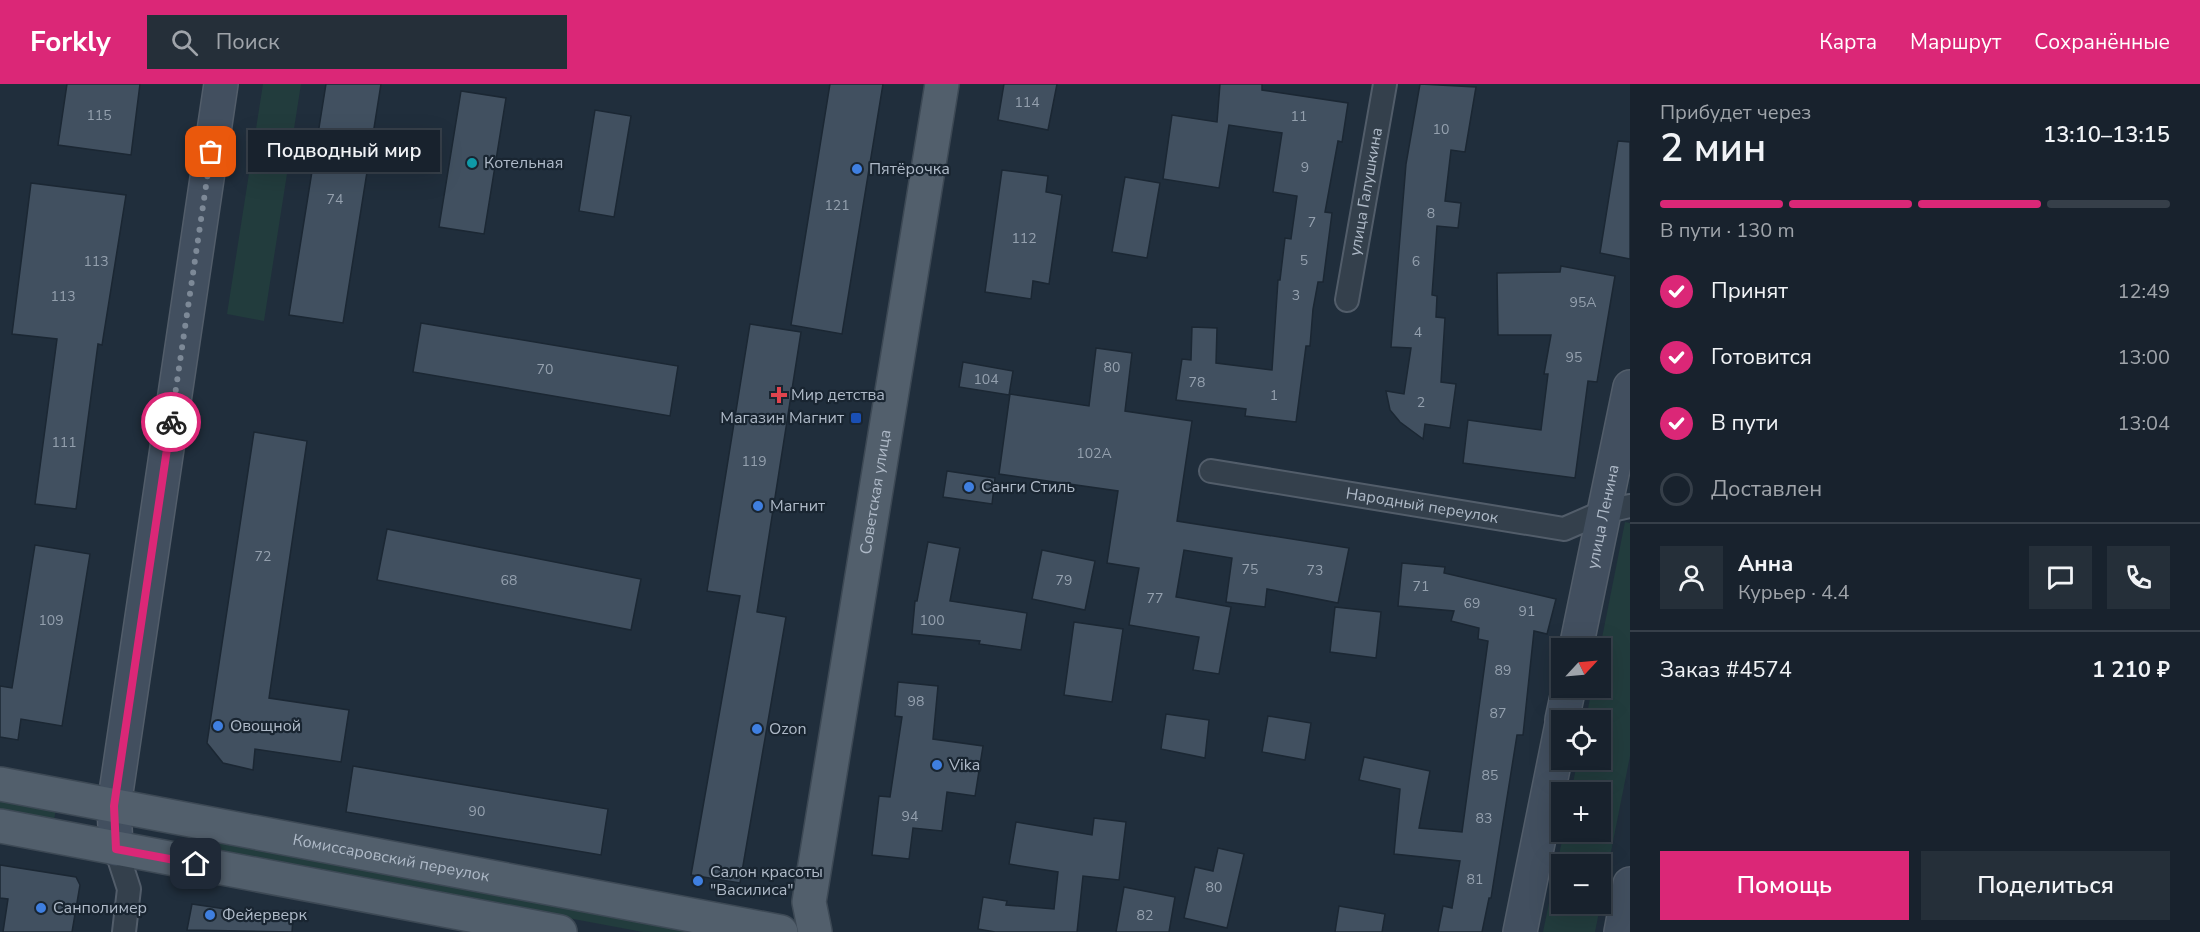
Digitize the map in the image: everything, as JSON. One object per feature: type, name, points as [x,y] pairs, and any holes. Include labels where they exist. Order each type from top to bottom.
[{"type":"main road","points":[[116,849],[114,806],[221,84]]},
{"type":"main road","name":"Советская улица","points":[[783,932],[812,917],[942,84]]},
{"type":"main road","name":"улица Ленина","points":[[1579,638],[1617,509],[1630,387]]},
{"type":"main road","points":[[1521,932],[1553,770]]},
{"type":"main road","name":"Комиссаровский переулок","points":[[0,784],[783,932]]},
{"type":"main road","points":[[0,825],[116,849],[560,932]]},
{"type":"main road","points":[[1621,932],[1630,884]]},
{"type":"street","name":"улица Галушкина","points":[[1347,300],[1385,84]]},
{"type":"street","name":"Народный переулок","points":[[1211,471],[1564,529],[1617,509]]},
{"type":"street","points":[[116,849],[129,889],[124,932]]},
{"type":"green space","points":[[263,84],[301,84],[264,321],[227,314]]},
{"type":"green space","points":[[1625,522],[1630,523],[1630,756],[1611,854],[1559,854],[1562,842],[1611,842],[1611,782],[1573,782],[1576,770],[1611,770],[1611,710],[1588,710],[1590,698],[1611,698],[1611,638],[1602,638]]},
{"type":"green space","points":[[0,798],[56,809],[54,820],[0,810]]},
{"type":"green space","points":[[207,836],[719,932],[643,932],[204,850]]},
{"type":"green space","points":[[1551,894],[1551,914],[1599,914],[1595,932],[1543,932]]},
{"type":"building","points":[[67,84],[140,84],[131,155],[58,145]]},
{"type":"building","points":[[326,84],[381,84],[343,323],[289,315]]},
{"type":"building","points":[[830,84],[883,84],[842,334],[791,325]]},
{"type":"building","points":[[1004,84],[1057,84],[1048,130],[998,120]]},
{"type":"building","points":[[1220,84],[1262,84],[1262,90],[1348,103],[1342,142],[1338,141],[1325,212],[1332,213],[1323,282],[1318,282],[1310,346],[1306,346],[1296,422],[1245,416],[1246,409],[1176,400],[1182,359],[1191,360],[1192,327],[1217,328],[1216,363],[1272,370],[1278,280],[1280,280],[1285,238],[1291,239],[1297,196],[1273,192],[1282,133],[1229,125],[1219,188],[1163,179],[1172,115],[1217,122]]},
{"type":"building","points":[[1420,84],[1476,87],[1465,152],[1451,150],[1445,201],[1461,203],[1458,228],[1437,226],[1432,295],[1437,296],[1436,317],[1445,318],[1441,382],[1456,384],[1450,428],[1425,424],[1423,439],[1400,422],[1390,410],[1386,391],[1404,394],[1411,348],[1391,347],[1406,164]]},
{"type":"building","name":"Котельная","points":[[461,91],[506,98],[484,234],[439,227]]},
{"type":"building","points":[[595,110],[631,116],[614,217],[579,211]]},
{"type":"building","points":[[1618,141],[1630,142],[1630,259],[1600,253]]},
{"type":"building","points":[[1002,170],[1048,176],[1046,192],[1062,195],[1049,284],[1033,281],[1031,299],[985,292]]},
{"type":"building","points":[[1125,177],[1160,183],[1147,258],[1112,252]]},
{"type":"building","points":[[31,183],[126,195],[102,345],[98,344],[76,509],[35,504],[57,339],[12,334]]},
{"type":"building","points":[[1561,266],[1615,276],[1597,382],[1588,381],[1575,478],[1463,463],[1468,420],[1541,430],[1548,374],[1544,374],[1551,335],[1498,335],[1497,273],[1560,272]]},
{"type":"building","points":[[421,323],[678,366],[670,416],[413,372]]},
{"type":"building","points":[[750,324],[801,332],[757,612],[786,617],[740,883],[691,875],[740,596],[707,591]]},
{"type":"building","points":[[1096,348],[1132,353],[1125,411],[1192,421],[1177,521],[1349,548],[1338,603],[1267,589],[1265,607],[1226,602],[1232,558],[1184,550],[1176,597],[1231,607],[1219,674],[1193,670],[1199,637],[1129,625],[1139,568],[1107,563],[1118,491],[999,474],[1010,394],[1089,406]]},
{"type":"building","points":[[963,362],[1013,371],[1009,395],[959,387]]},
{"type":"building","points":[[254,432],[307,441],[269,698],[349,710],[341,762],[255,749],[253,770],[223,763],[207,743]]},
{"type":"building","name":"Санги Стиль","points":[[947,471],[995,478],[992,504],[943,497]]},
{"type":"building","points":[[387,529],[641,579],[631,630],[377,580]]},
{"type":"building","points":[[928,542],[960,548],[950,601],[1027,613],[1021,650],[979,644],[980,641],[912,634],[915,601],[917,601]]},
{"type":"building","points":[[35,545],[90,554],[62,726],[21,719],[18,740],[0,737],[0,686],[12,688]]},
{"type":"building","points":[[1042,550],[1095,561],[1085,610],[1032,599]]},
{"type":"building","points":[[1402,563],[1445,567],[1444,573],[1556,599],[1547,634],[1534,631],[1523,735],[1517,735],[1491,898],[1489,898],[1482,932],[1438,932],[1443,906],[1452,908],[1460,861],[1394,854],[1400,789],[1359,780],[1364,757],[1430,771],[1419,828],[1462,832],[1488,641],[1478,639],[1479,628],[1451,621],[1454,611],[1398,606]]},
{"type":"building","points":[[1335,607],[1381,612],[1376,658],[1330,652]]},
{"type":"building","points":[[1074,622],[1123,629],[1112,702],[1064,695]]},
{"type":"building","points":[[898,682],[938,686],[933,739],[983,746],[975,796],[947,792],[942,831],[913,828],[909,859],[872,855],[879,796],[890,797],[902,717],[895,716]]},
{"type":"building","points":[[1166,714],[1209,720],[1205,758],[1161,749]]},
{"type":"building","points":[[1268,716],[1311,723],[1305,760],[1262,752]]},
{"type":"building","points":[[353,766],[608,809],[601,855],[346,812]]},
{"type":"building","points":[[1094,818],[1126,822],[1119,880],[1083,876],[1077,932],[995,932],[978,929],[983,897],[1007,901],[1006,905],[1054,909],[1058,872],[1009,864],[1016,822],[1092,835]]},
{"type":"building","points":[[1218,848],[1244,854],[1227,928],[1184,918],[1195,867],[1213,871]]},
{"type":"building","name":"Санполимер","points":[[0,865],[76,877],[80,885],[72,932],[3,932],[8,899],[0,898]]},
{"type":"building","points":[[1124,887],[1175,897],[1169,932],[1116,932]]},
{"type":"building","points":[[192,904],[293,919],[292,932],[187,930]]},
{"type":"building","points":[[1339,906],[1385,914],[1382,932],[1335,932]]},
{"type":"way so far","points":[[171,422],[211,152]]},
{"type":"place","name":"Подводный мир","points":[[211,152]]},
{"type":"place","name":"Котельная","points":[[472,163]]},
{"type":"place","name":"Пятёрочка","points":[[857,169]]},
{"type":"place","name":"Мир детства","points":[[779,395]]},
{"type":"place","name":"Магазин Магнит","points":[[856,418]]},
{"type":"place","name":"Санги Стиль","points":[[969,487]]},
{"type":"place","name":"Магнит","points":[[758,506]]},
{"type":"place","name":"Овощной","points":[[218,726]]},
{"type":"place","name":"Ozon","points":[[757,729]]},
{"type":"place","name":"Vika","points":[[937,765]]},
{"type":"place","name":"Салон красоты \"Василиса\"","points":[[698,881]]},
{"type":"place","name":"Санполимер","points":[[41,908]]},
{"type":"place","name":"Фейерверк","points":[[210,915]]},
{"type":"route","points":[[171,422],[114,806],[116,849],[196,864]]}]
